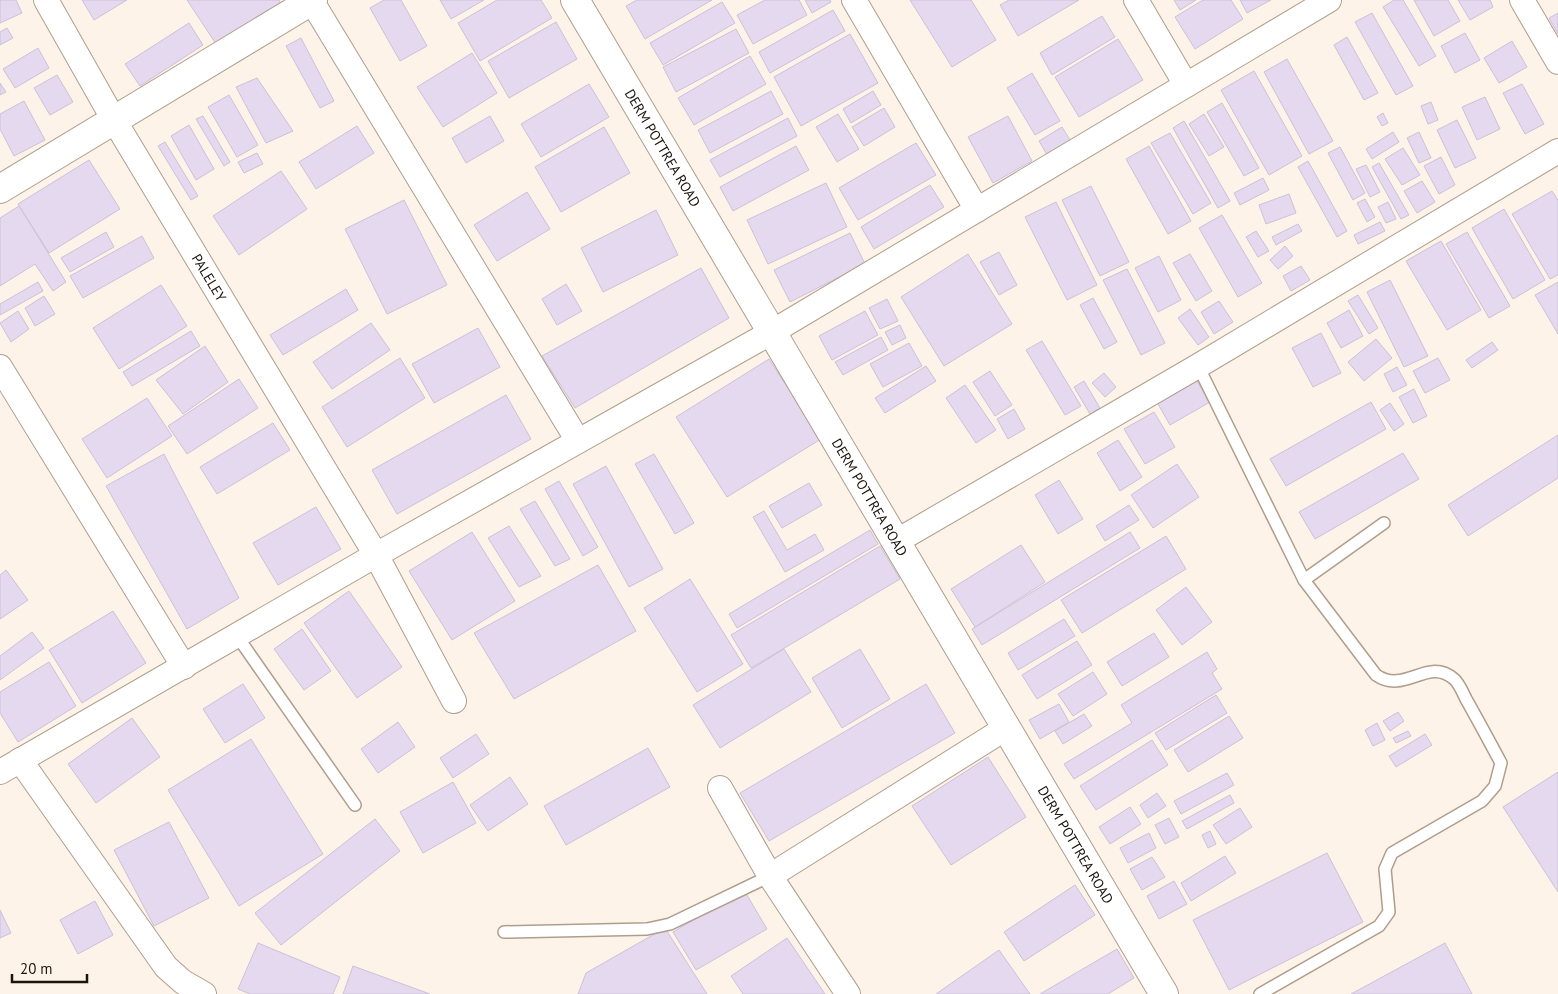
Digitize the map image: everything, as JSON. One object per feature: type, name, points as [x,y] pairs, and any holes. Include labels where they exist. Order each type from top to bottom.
[{"type":"street","name":"PALELEY","points":[[46,0],[114,120],[376,555],[454,701]]},
{"type":"street","points":[[0,189],[311,0],[578,442]]},
{"type":"street","name":"DERM POTTREA ROAD","points":[[575,0],[1164,994]]},
{"type":"street","points":[[854,0],[977,210]]},
{"type":"street","points":[[1136,0],[1186,85]]},
{"type":"street","points":[[1522,0],[1558,62]]},
{"type":"street","points":[[0,772],[376,555],[772,332],[1186,85],[1321,2]]},
{"type":"street","points":[[897,541],[1198,366],[1558,151]]},
{"type":"street","points":[[0,367],[184,667]]},
{"type":"street","points":[[770,876],[1006,728]]},
{"type":"street","points":[[20,760],[166,967],[183,982],[204,994]]},
{"type":"street","points":[[720,788],[770,876],[848,994]]},
{"type":"lane","points":[[1198,366],[1304,580],[1376,675],[1385,681],[1394,683],[1426,672],[1441,671],[1455,679],[1501,763],[1495,786],[1482,801],[1392,853],[1385,868],[1389,912],[1379,926],[1260,994]]},
{"type":"lane","points":[[1304,580],[1384,523]]},
{"type":"lane","points":[[237,636],[355,805]]},
{"type":"lane","points":[[504,932],[646,929],[670,924],[770,876]]},
{"type":"building","points":[[0,0],[16,0],[22,13],[0,23]]},
{"type":"building","points":[[82,0],[127,0],[94,20]]},
{"type":"building","points":[[187,0],[279,0],[284,9],[220,50]]},
{"type":"building","points":[[384,0],[401,0],[427,46],[400,61],[370,8]]},
{"type":"building","points":[[440,0],[484,0],[451,19]]},
{"type":"building","points":[[497,0],[541,0],[552,18],[480,61],[458,23]]},
{"type":"building","points":[[637,0],[712,0],[645,39],[626,6]]},
{"type":"building","points":[[765,0],[799,0],[807,15],[753,44],[737,15]]},
{"type":"building","points":[[805,0],[830,0],[831,2],[812,13]]},
{"type":"building","points":[[910,0],[971,0],[996,40],[952,67]]},
{"type":"building","points":[[1009,0],[1079,0],[1018,36],[1000,5]]},
{"type":"building","points":[[1174,0],[1196,0],[1180,10]]},
{"type":"building","points":[[1203,0],[1231,0],[1243,19],[1195,49],[1175,17]]},
{"type":"building","points":[[1240,0],[1271,0],[1247,13]]},
{"type":"building","points":[[1394,0],[1403,0],[1436,56],[1419,66],[1383,7]]},
{"type":"building","points":[[1414,0],[1448,0],[1460,21],[1434,36]]},
{"type":"building","points":[[1458,0],[1490,0],[1493,7],[1470,20]]},
{"type":"building","points":[[722,2],[735,23],[663,65],[650,43]]},
{"type":"building","points":[[833,10],[845,31],[770,73],[759,52]]},
{"type":"building","points":[[1372,13],[1413,86],[1396,95],[1355,22]]},
{"type":"building","points":[[1558,13],[1558,34],[1549,18]]},
{"type":"building","points":[[1102,16],[1115,37],[1052,75],[1040,53]]},
{"type":"building","points":[[556,22],[577,59],[509,98],[488,61]]},
{"type":"building","points":[[189,23],[203,45],[140,86],[125,64]]},
{"type":"building","points":[[7,28],[13,38],[0,45],[0,32]]},
{"type":"building","points":[[736,29],[749,53],[676,92],[663,67]]},
{"type":"building","points":[[1465,33],[1480,60],[1455,73],[1441,46]]},
{"type":"building","points":[[850,34],[878,83],[801,126],[774,77]]},
{"type":"building","points":[[1347,37],[1378,93],[1364,100],[1334,45]]},
{"type":"building","points":[[301,38],[334,101],[320,108],[286,46]]},
{"type":"building","points":[[1118,39],[1143,80],[1079,117],[1055,77]]},
{"type":"building","points":[[1512,41],[1527,67],[1499,83],[1484,58]]},
{"type":"building","points":[[38,48],[49,68],[15,88],[3,69]]},
{"type":"building","points":[[472,53],[497,93],[443,127],[417,87]]},
{"type":"building","points":[[750,56],[766,84],[694,125],[678,98]]},
{"type":"building","points":[[1287,59],[1333,141],[1309,154],[1264,72]]},
{"type":"building","points":[[1254,71],[1302,156],[1269,175],[1221,90]]},
{"type":"building","points":[[1032,73],[1060,121],[1035,135],[1007,88]]},
{"type":"building","points":[[57,75],[73,102],[50,115],[34,88]]},
{"type":"building","points":[[257,78],[293,131],[266,143],[236,87]]},
{"type":"building","points":[[0,83],[6,92],[0,95]]},
{"type":"building","points":[[589,84],[609,117],[541,157],[521,124]]},
{"type":"building","points":[[1522,84],[1544,124],[1525,134],[1503,93]]},
{"type":"building","points":[[771,91],[783,114],[710,153],[698,130]]},
{"type":"building","points":[[873,91],[881,105],[851,123],[843,109]]},
{"type":"building","points":[[229,95],[258,145],[237,157],[208,107]]},
{"type":"building","points":[[1485,97],[1500,129],[1477,140],[1462,107]]},
{"type":"building","points":[[24,101],[45,140],[14,156],[0,129],[0,114]]},
{"type":"building","points":[[1431,102],[1438,120],[1428,124],[1421,106]]},
{"type":"building","points":[[1222,103],[1259,168],[1244,176],[1207,112]]},
{"type":"building","points":[[884,108],[895,127],[864,146],[852,127]]},
{"type":"building","points":[[1383,113],[1388,123],[1382,126],[1377,117]]},
{"type":"building","points":[[838,114],[859,149],[837,162],[816,127]]},
{"type":"building","points":[[1204,114],[1224,147],[1209,156],[1189,124]]},
{"type":"building","points":[[203,116],[230,162],[224,166],[196,119]]},
{"type":"building","points":[[490,116],[504,141],[466,163],[452,138]]},
{"type":"building","points":[[1008,116],[1032,161],[993,183],[968,137]]},
{"type":"building","points":[[788,118],[797,136],[720,177],[710,160]]},
{"type":"building","points":[[1457,120],[1476,158],[1455,168],[1437,130]]},
{"type":"building","points":[[1184,121],[1230,201],[1218,208],[1173,128]]},
{"type":"building","points":[[189,125],[214,169],[196,180],[171,136]]},
{"type":"building","points":[[357,126],[374,153],[316,189],[299,162]]},
{"type":"building","points":[[604,127],[630,173],[561,212],[535,167]]},
{"type":"building","points":[[1062,127],[1072,143],[1049,158],[1039,141]]},
{"type":"building","points":[[1393,132],[1399,142],[1372,159],[1366,149]]},
{"type":"building","points":[[1419,132],[1431,158],[1419,163],[1407,138]]},
{"type":"building","points":[[1170,133],[1211,203],[1193,214],[1151,143]]},
{"type":"building","points":[[165,142],[198,196],[191,200],[158,146]]},
{"type":"building","points":[[916,143],[936,175],[858,220],[839,188]]},
{"type":"building","points":[[796,146],[809,170],[733,211],[720,187]]},
{"type":"building","points":[[1149,146],[1191,221],[1168,234],[1126,159]]},
{"type":"building","points":[[1340,147],[1365,193],[1353,200],[1328,153]]},
{"type":"building","points":[[1403,148],[1420,175],[1402,185],[1385,159]]},
{"type":"building","points":[[257,153],[263,164],[244,173],[238,162]]},
{"type":"building","points":[[1441,157],[1455,185],[1439,194],[1424,166]]},
{"type":"building","points":[[89,160],[120,209],[49,253],[18,204]]},
{"type":"building","points":[[1308,161],[1347,231],[1337,237],[1298,167]]},
{"type":"building","points":[[1379,163],[1409,215],[1401,219],[1372,167]]},
{"type":"building","points":[[1366,165],[1380,192],[1370,197],[1356,169]]},
{"type":"building","points":[[281,171],[307,209],[239,255],[213,216]]},
{"type":"building","points":[[1263,178],[1269,190],[1240,205],[1234,193]]},
{"type":"building","points":[[1422,181],[1435,202],[1417,213],[1404,191]]},
{"type":"building","points":[[826,183],[847,227],[768,264],[747,220]]},
{"type":"building","points":[[930,185],[944,207],[874,249],[861,227]]},
{"type":"building","points":[[1091,186],[1129,262],[1100,276],[1062,200]]},
{"type":"building","points":[[1552,191],[1558,200],[1558,275],[1550,279],[1512,214]]},
{"type":"building","points":[[527,192],[550,229],[497,261],[474,225]]},
{"type":"building","points":[[1289,194],[1296,213],[1266,224],[1259,205]]},
{"type":"building","points":[[1365,199],[1375,217],[1367,222],[1357,203]]},
{"type":"building","points":[[404,200],[447,285],[387,314],[345,229]]},
{"type":"building","points":[[1056,202],[1097,285],[1067,300],[1025,217]]},
{"type":"building","points":[[1388,202],[1396,219],[1386,223],[1378,207]]},
{"type":"building","points":[[19,206],[66,282],[53,291],[35,264],[0,286],[0,218]]},
{"type":"building","points":[[1504,209],[1545,280],[1513,299],[1472,228]]},
{"type":"building","points":[[656,210],[678,255],[603,292],[581,248]]},
{"type":"building","points":[[1222,215],[1262,283],[1238,297],[1199,228]]},
{"type":"building","points":[[1380,222],[1385,231],[1358,244],[1354,235]]},
{"type":"building","points":[[1298,224],[1302,231],[1276,245],[1272,237]]},
{"type":"building","points":[[1256,231],[1269,251],[1258,257],[1246,237]]},
{"type":"building","points":[[106,232],[114,247],[70,272],[61,258]]},
{"type":"building","points":[[1467,232],[1510,306],[1489,318],[1446,244]]},
{"type":"building","points":[[850,233],[865,264],[790,302],[774,270]]},
{"type":"building","points":[[142,236],[154,258],[83,298],[70,276]]},
{"type":"building","points":[[1441,241],[1481,310],[1447,330],[1406,261]]},
{"type":"building","points":[[1285,246],[1293,256],[1278,269],[1270,260]]},
{"type":"building","points":[[999,252],[1017,285],[999,295],[980,262]]},
{"type":"building","points":[[968,254],[1012,324],[944,366],[901,297]]},
{"type":"building","points":[[1190,254],[1212,291],[1196,301],[1173,263]]},
{"type":"building","points":[[1159,256],[1181,300],[1158,312],[1135,268]]},
{"type":"building","points":[[1301,266],[1310,280],[1291,291],[1283,276]]},
{"type":"building","points":[[701,268],[729,318],[575,408],[542,356]]},
{"type":"building","points":[[1127,269],[1165,343],[1141,355],[1103,280]]},
{"type":"building","points":[[1390,280],[1428,356],[1404,367],[1367,292]]},
{"type":"building","points":[[38,282],[43,291],[0,315],[0,304]]},
{"type":"building","points":[[1558,282],[1558,334],[1535,295]]},
{"type":"building","points":[[566,284],[582,311],[557,325],[542,299]]},
{"type":"building","points":[[161,285],[187,326],[119,369],[93,328]]},
{"type":"building","points":[[346,289],[358,310],[283,355],[270,335]]},
{"type":"building","points":[[1358,295],[1378,328],[1369,334],[1348,301]]},
{"type":"building","points":[[44,296],[55,314],[35,326],[25,308]]},
{"type":"building","points":[[1093,298],[1117,342],[1104,349],[1080,305]]},
{"type":"building","points":[[887,299],[898,321],[880,329],[869,308]]},
{"type":"building","points":[[1219,301],[1233,322],[1214,334],[1201,312]]},
{"type":"building","points":[[1190,309],[1209,337],[1198,345],[1178,318]]},
{"type":"building","points":[[1349,310],[1363,336],[1341,348],[1327,323]]},
{"type":"building","points":[[18,311],[29,329],[11,342],[0,323]]},
{"type":"building","points":[[865,311],[878,335],[832,360],[819,336]]},
{"type":"building","points":[[371,323],[390,350],[332,389],[313,362]]},
{"type":"building","points":[[900,325],[906,338],[892,345],[885,332]]},
{"type":"building","points":[[478,328],[500,367],[434,403],[412,364]]},
{"type":"building","points":[[191,331],[200,346],[132,386],[123,372]]},
{"type":"building","points":[[1321,333],[1341,373],[1313,387],[1292,348]]},
{"type":"building","points":[[881,337],[888,350],[843,375],[835,362]]},
{"type":"building","points":[[1376,339],[1392,358],[1364,381],[1348,362]]},
{"type":"building","points":[[1042,341],[1081,406],[1065,415],[1026,350]]},
{"type":"building","points":[[1492,342],[1498,350],[1472,368],[1466,360]]},
{"type":"building","points":[[909,343],[922,366],[883,387],[870,364]]},
{"type":"building","points":[[205,346],[228,382],[183,414],[156,380]]},
{"type":"building","points":[[400,358],[425,398],[347,447],[322,407]]},
{"type":"building","points":[[1438,358],[1450,380],[1425,393],[1413,371]]},
{"type":"building","points":[[769,359],[821,439],[727,497],[676,417]]},
{"type":"building","points":[[926,366],[936,381],[885,413],[875,398]]},
{"type":"building","points":[[1397,367],[1407,385],[1393,392],[1384,374]]},
{"type":"building","points":[[990,371],[1012,405],[995,416],[973,382]]},
{"type":"building","points":[[1104,373],[1116,387],[1105,397],[1092,383]]},
{"type":"building","points":[[1193,375],[1210,402],[1170,425],[1154,397]]},
{"type":"building","points":[[239,379],[258,408],[187,454],[168,426]]},
{"type":"building","points":[[1084,381],[1100,408],[1090,414],[1074,387]]},
{"type":"building","points":[[965,385],[996,430],[976,443],[946,398]]},
{"type":"building","points":[[1414,389],[1427,416],[1413,423],[1399,397]]},
{"type":"building","points":[[506,395],[531,439],[397,514],[372,470]]},
{"type":"building","points":[[147,398],[172,436],[107,478],[82,439]]},
{"type":"building","points":[[1371,402],[1386,429],[1286,486],[1270,459]]},
{"type":"building","points":[[1390,403],[1404,424],[1394,431],[1380,410]]},
{"type":"building","points":[[1014,409],[1025,429],[1008,439],[997,419]]},
{"type":"building","points":[[1154,412],[1175,447],[1145,464],[1124,429]]},
{"type":"building","points":[[273,423],[290,450],[217,494],[200,467]]},
{"type":"building","points":[[1558,435],[1558,478],[1468,536],[1448,505]]},
{"type":"building","points":[[1118,440],[1142,477],[1120,491],[1097,453]]},
{"type":"building","points":[[1403,453],[1419,479],[1315,539],[1299,512]]},
{"type":"building","points":[[164,454],[239,598],[187,629],[106,486]]},
{"type":"building","points":[[654,454],[694,523],[675,534],[635,464]]},
{"type":"building","points":[[1177,464],[1199,497],[1153,528],[1131,495]]},
{"type":"building","points":[[606,466],[663,569],[629,587],[573,484]]},
{"type":"building","points":[[1059,480],[1083,519],[1058,534],[1035,495]]},
{"type":"building","points":[[559,481],[598,547],[583,556],[545,489]]},
{"type":"building","points":[[809,483],[822,505],[782,528],[769,506]]},
{"type":"building","points":[[535,501],[570,559],[555,566],[520,509]]},
{"type":"building","points":[[1129,505],[1139,520],[1105,541],[1096,526]]},
{"type":"building","points":[[316,507],[341,549],[278,585],[253,543]]},
{"type":"building","points":[[764,511],[787,550],[815,534],[824,550],[785,572],[753,517]]},
{"type":"building","points":[[509,526],[541,576],[519,587],[488,538]]},
{"type":"building","points":[[870,530],[878,544],[737,628],[729,614]]},
{"type":"building","points":[[472,532],[515,601],[452,640],[409,571]]},
{"type":"building","points":[[1130,532],[1140,548],[982,645],[972,629]]},
{"type":"building","points":[[1166,536],[1186,569],[1082,633],[1061,600]]},
{"type":"building","points":[[1021,545],[1045,582],[975,627],[951,589]]},
{"type":"building","points":[[880,546],[900,579],[751,668],[731,635]]},
{"type":"building","points":[[598,565],[636,631],[514,699],[474,633]]},
{"type":"building","points":[[6,570],[28,600],[0,619],[0,575]]},
{"type":"building","points":[[690,579],[743,664],[697,692],[644,608]]},
{"type":"building","points":[[1186,587],[1212,622],[1182,645],[1156,610]]},
{"type":"building","points":[[349,591],[402,667],[357,698],[304,623]]},
{"type":"building","points":[[113,611],[146,663],[82,703],[49,650]]},
{"type":"building","points":[[1064,619],[1075,636],[1018,670],[1008,653]]},
{"type":"building","points":[[302,629],[331,671],[304,690],[274,649]]},
{"type":"building","points":[[32,632],[44,648],[0,680],[0,656]]},
{"type":"building","points":[[1154,633],[1169,657],[1122,686],[1107,662]]},
{"type":"building","points":[[1077,641],[1092,665],[1037,699],[1022,675]]},
{"type":"building","points":[[784,649],[811,692],[720,748],[693,705]]},
{"type":"building","points":[[860,649],[890,699],[842,728],[812,678]]},
{"type":"building","points":[[1207,652],[1217,669],[1212,673],[1222,689],[1074,779],[1064,764],[1132,723],[1121,705]]},
{"type":"building","points":[[49,662],[76,706],[18,742],[0,713],[0,692]]},
{"type":"building","points":[[1093,672],[1107,694],[1073,716],[1058,694]]},
{"type":"building","points":[[243,684],[265,718],[225,743],[203,709]]},
{"type":"building","points":[[926,684],[955,733],[769,841],[740,793]]},
{"type":"building","points":[[1216,695],[1227,713],[1166,750],[1155,733]]},
{"type":"building","points":[[1059,704],[1069,722],[1040,739],[1029,720]]},
{"type":"building","points":[[1398,712],[1404,721],[1390,731],[1383,721]]},
{"type":"building","points":[[1084,714],[1092,726],[1063,744],[1055,731]]},
{"type":"building","points":[[1229,716],[1243,738],[1188,772],[1174,750]]},
{"type":"building","points":[[132,718],[160,757],[96,803],[68,764]]},
{"type":"building","points":[[398,722],[415,747],[378,773],[361,749]]},
{"type":"building","points":[[1377,723],[1385,740],[1373,746],[1365,730]]},
{"type":"building","points":[[1408,731],[1411,736],[1396,743],[1393,738]]},
{"type":"building","points":[[476,734],[489,754],[453,778],[440,758]]},
{"type":"building","points":[[1425,734],[1432,745],[1396,767],[1389,756]]},
{"type":"building","points":[[251,739],[323,854],[239,906],[168,790]]},
{"type":"building","points":[[1152,740],[1168,765],[1096,810],[1080,786]]},
{"type":"building","points":[[648,748],[670,787],[566,845],[544,806]]},
{"type":"building","points":[[988,757],[1026,817],[951,865],[912,806]]},
{"type":"building","points":[[1558,772],[1558,892],[1503,807]]},
{"type":"building","points":[[1227,773],[1234,785],[1181,814],[1174,801]]},
{"type":"building","points":[[510,777],[528,804],[488,831],[470,805]]},
{"type":"building","points":[[453,782],[476,823],[423,853],[400,812]]},
{"type":"building","points":[[1157,793],[1166,806],[1148,818],[1140,805]]},
{"type":"building","points":[[1230,795],[1234,803],[1187,829],[1182,821]]},
{"type":"building","points":[[1130,807],[1141,824],[1110,844],[1099,827]]},
{"type":"building","points":[[1240,808],[1252,827],[1226,844],[1213,825]]},
{"type":"building","points":[[1169,818],[1179,837],[1165,844],[1155,825]]},
{"type":"building","points":[[375,819],[400,851],[281,945],[255,913]]},
{"type":"building","points":[[169,822],[209,898],[154,926],[114,850]]},
{"type":"building","points":[[1210,831],[1216,844],[1208,848],[1202,835]]},
{"type":"building","points":[[1149,833],[1156,848],[1128,863],[1120,848]]},
{"type":"building","points":[[1327,853],[1363,922],[1229,990],[1193,920]]},
{"type":"building","points":[[1225,856],[1236,873],[1191,901],[1181,883]]},
{"type":"building","points":[[1152,857],[1165,877],[1142,890],[1130,869]]},
{"type":"building","points":[[1174,881],[1187,904],[1159,919],[1147,896]]},
{"type":"building","points":[[1075,885],[1095,915],[1024,961],[1004,932]]},
{"type":"building","points":[[744,890],[767,929],[696,970],[673,932]]},
{"type":"building","points":[[95,901],[113,935],[78,954],[60,920]]},
{"type":"building","points":[[0,910],[11,933],[0,938]]},
{"type":"building","points":[[665,928],[707,994],[578,994],[586,973]]},
{"type":"building","points":[[787,938],[825,994],[743,994],[731,976]]},
{"type":"building","points":[[258,943],[340,977],[333,994],[250,994],[238,989]]},
{"type":"building","points":[[1445,943],[1472,994],[1351,994]]},
{"type":"building","points":[[1117,949],[1134,978],[1108,994],[1040,994]]},
{"type":"building","points":[[999,950],[1030,994],[936,994]]},
{"type":"building","points":[[353,966],[430,994],[343,994]]}]
